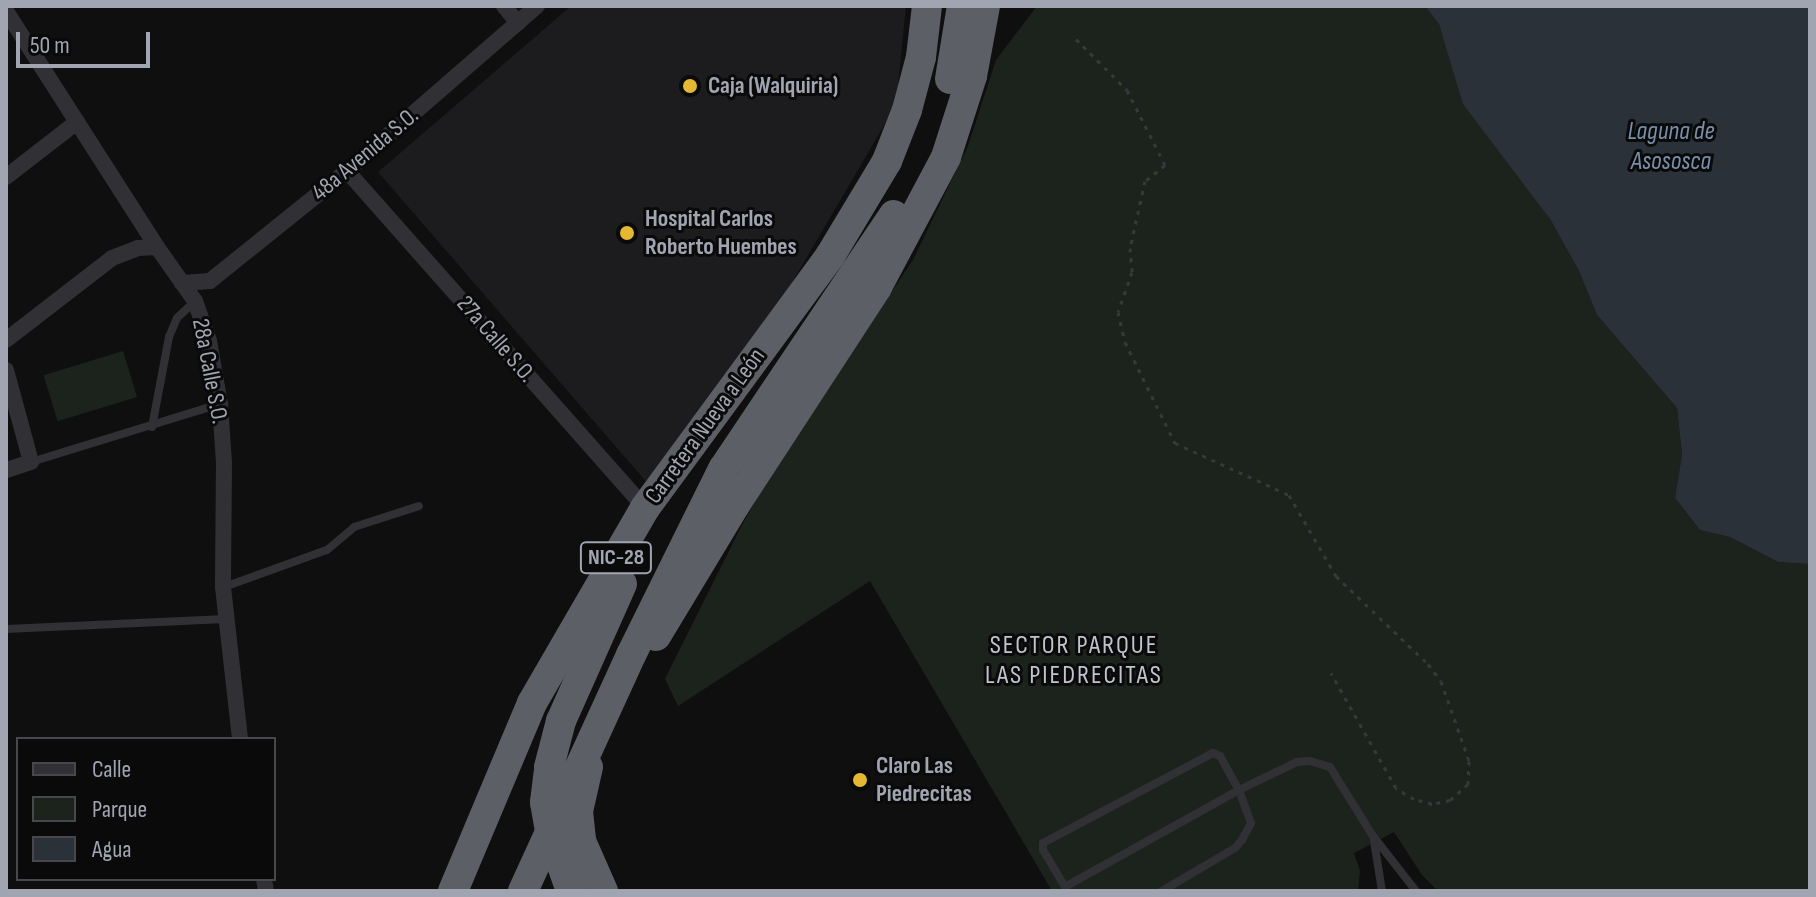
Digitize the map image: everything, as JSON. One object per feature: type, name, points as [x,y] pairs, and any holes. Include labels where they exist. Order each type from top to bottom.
[{"type":"highway","name":"Carretera Nueva a León","points":[[453,891],[532,703],[645,508],[830,256],[887,161],[907,110],[921,57],[927,6]]},
{"type":"highway","name":"Carretera Nueva a León","points":[[523,891],[631,655],[723,469],[885,231],[914,180],[954,64],[962,6]]},
{"type":"highway","points":[[603,891],[581,841],[578,811],[586,772],[674,601],[877,287],[946,157],[972,76],[985,6]]},
{"type":"highway","points":[[571,891],[554,846],[545,802],[554,742],[613,600],[639,552],[830,256]]},
{"type":"street","points":[[504,6],[518,23]]},
{"type":"street","name":"48a Avenida S.O.","points":[[182,283],[210,281],[347,171],[537,6]]},
{"type":"street","name":"28a Calle S.O.","points":[[8,17],[195,301],[209,341],[220,404],[224,463],[223,587],[240,737]]},
{"type":"street","points":[[6,177],[77,122]]},
{"type":"street","name":"27a Calle S.O.","points":[[347,171],[645,508]]},
{"type":"street","points":[[6,340],[112,258],[138,248],[157,247]]},
{"type":"street","points":[[6,370],[31,462],[6,470]]},
{"type":"lane","points":[[152,427],[169,337],[177,318],[195,301]]},
{"type":"lane","points":[[31,462],[220,404]]},
{"type":"lane","points":[[223,587],[327,550],[354,527],[419,506]]},
{"type":"lane","points":[[6,629],[226,619]]},
{"type":"lane","points":[[1162,891],[1235,848],[1251,823],[1239,790],[1220,756],[1213,753],[1043,843],[1066,889],[1239,790],[1297,762],[1310,761],[1330,767],[1373,836],[1416,891]]},
{"type":"lane","points":[[1373,836],[1382,891]]},
{"type":"path","points":[[1076,39],[1127,90],[1165,165],[1145,181],[1130,248],[1132,272],[1118,312],[1125,342],[1175,443],[1289,495],[1336,576],[1428,664],[1441,681],[1469,761],[1468,784],[1450,800],[1432,804],[1414,799],[1396,788],[1331,673]]},
{"type":"shaded area","name":"Hospital Carlos Roberto Huembes","points":[[571,6],[906,6],[896,105],[790,286],[649,485],[378,172]]},
{"type":"green space","points":[[1037,6],[1425,6],[1439,24],[1464,100],[1550,219],[1579,271],[1597,315],[1677,408],[1682,454],[1675,498],[1700,530],[1730,537],[1778,562],[1810,564],[1810,891],[1438,891],[1422,875],[1394,832],[1354,853],[1360,871],[1358,891],[1052,891],[870,581],[678,706],[665,679],[741,527],[779,458],[913,260],[968,146],[996,60]]},
{"type":"green space","points":[[123,351],[137,397],[58,421],[44,375]]},
{"type":"water","name":"Laguna de Asososca","points":[[1425,6],[1810,6],[1810,564],[1778,562],[1730,537],[1700,530],[1675,498],[1682,454],[1677,408],[1597,315],[1579,271],[1550,219],[1463,104],[1439,24]]},
{"type":"place","name":"Caja (Walquiria)","points":[[690,86]]},
{"type":"place","name":"Hospital Carlos Roberto Huembes","points":[[627,233]]},
{"type":"place","name":"Claro Las Piedrecitas","points":[[860,780]]},
{"type":"district","name":"SECTOR PARQUE LAS PIEDRECITAS","points":[[1074,661]]}]
